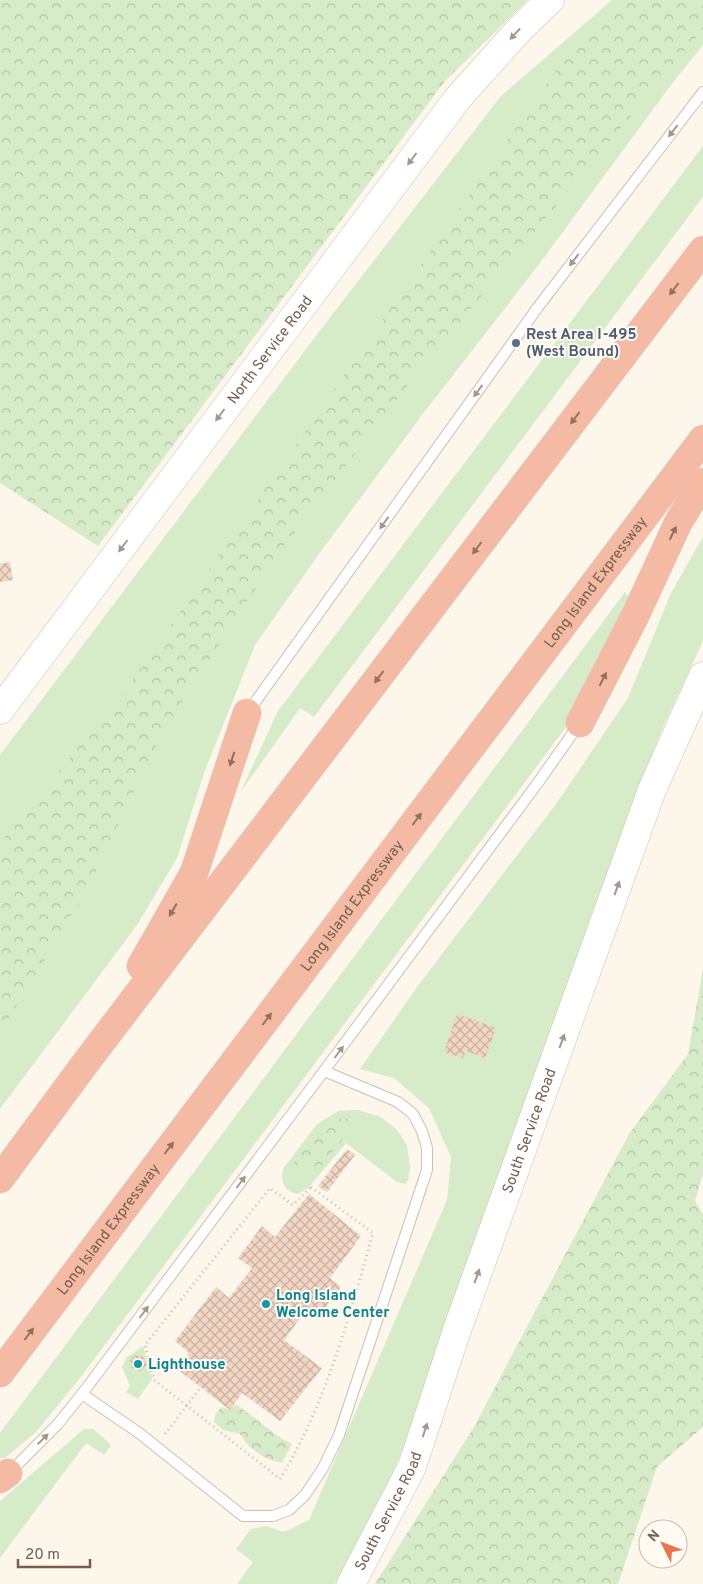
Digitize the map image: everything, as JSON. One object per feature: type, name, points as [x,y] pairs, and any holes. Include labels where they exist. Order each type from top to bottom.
[{"type":"highway","points":[[0,1179],[84,1065],[703,250]]},
{"type":"highway","name":"Long Island Expressway","points":[[0,1373],[703,439]]},
{"type":"highway","points":[[580,723],[636,614],[678,522],[703,482]]},
{"type":"highway","points":[[84,1065],[194,873],[247,713]]},
{"type":"main road","name":"North Service Road","points":[[0,710],[458,98],[519,30],[550,0]]},
{"type":"main road","name":"South Service Road","points":[[351,1584],[412,1467],[461,1321],[652,790],[703,676]]},
{"type":"lane","points":[[247,713],[538,307],[703,92]]},
{"type":"lane","points":[[4,1476],[57,1426],[82,1394],[324,1071],[537,784],[580,723]]},
{"type":"lane","points":[[82,1394],[156,1446],[243,1516],[273,1516],[289,1510],[305,1495],[323,1468],[339,1435],[427,1170],[428,1148],[413,1114],[398,1102],[324,1071]]},
{"type":"path","points":[[311,1187],[373,1233],[354,1300],[323,1394],[291,1462],[280,1479],[187,1406],[154,1380],[145,1345],[270,1188],[293,1206],[311,1187]]},
{"type":"path","points":[[156,1446],[201,1387]]},
{"type":"green space","points":[[0,0],[528,0],[445,81],[98,546],[0,483]]},
{"type":"green space","points":[[612,0],[703,0],[703,45],[674,81],[537,267],[422,415],[321,551],[255,645],[204,773],[177,858],[137,925],[0,1109],[0,755],[325,324],[501,96]]},
{"type":"green space","points":[[633,0],[703,0],[703,29],[416,375],[283,547],[165,727],[87,890],[0,1033],[0,843],[130,684],[570,50]]},
{"type":"green space","points":[[703,146],[703,197],[314,717],[300,708],[240,793],[278,711]]},
{"type":"green space","points":[[703,537],[703,641],[662,730],[593,910],[418,1416],[364,1537],[335,1584],[237,1584],[253,1562],[236,1549],[251,1529],[266,1526],[284,1532],[309,1520],[447,1200],[451,1157],[429,1108],[394,1078],[360,1069],[417,987],[556,804],[628,698],[671,593]]},
{"type":"green space","points":[[625,592],[633,603],[575,715],[80,1378],[36,1432],[5,1458],[0,1458],[0,1433]]},
{"type":"green space","points":[[703,969],[703,1174],[695,1201],[703,1214],[703,1427],[657,1467],[640,1519],[638,1519],[618,1584],[375,1584],[474,1427],[629,1134],[688,1054]]},
{"type":"green space","points":[[358,1110],[381,1117],[397,1130],[407,1145],[410,1168],[408,1181],[405,1184],[397,1182],[346,1143],[309,1187],[298,1194],[289,1191],[283,1182],[283,1169],[317,1124],[338,1111]]},
{"type":"green space","points":[[340,1119],[359,1119],[313,1177],[294,1163],[324,1124]]},
{"type":"green space","points":[[143,1346],[152,1379],[138,1399],[126,1392],[130,1386],[122,1367],[127,1357]]},
{"type":"green space","points":[[236,1404],[282,1439],[292,1444],[282,1463],[258,1453],[248,1445],[240,1434],[223,1430],[214,1422],[215,1415],[221,1407],[230,1410]]},
{"type":"green space","points":[[84,1429],[93,1429],[111,1445],[104,1455],[86,1443],[0,1558],[0,1501]]},
{"type":"building","points":[[10,562],[13,580],[0,582],[0,564]]},
{"type":"building","points":[[457,1014],[496,1028],[485,1058],[466,1051],[463,1058],[444,1052]]},
{"type":"building","points":[[347,1149],[355,1155],[327,1192],[318,1186]]},
{"type":"building","name":"Long Island Welcome Center","points":[[309,1194],[361,1236],[330,1278],[341,1287],[317,1319],[307,1309],[284,1340],[322,1368],[280,1421],[242,1393],[230,1410],[176,1368],[189,1353],[175,1341],[216,1287],[229,1298],[252,1268],[238,1258],[262,1226],[275,1237]]},
{"type":"building","name":"Lighthouse","points":[[135,1355],[141,1355],[146,1360],[144,1369],[135,1371],[130,1366],[130,1360]]},
{"type":"place","name":"Rest Area I-495 (West Bound)","points":[[516,343]]},
{"type":"place","name":"Long Island Welcome Center","points":[[266,1304]]},
{"type":"place","name":"Lighthouse","points":[[138,1364]]}]
